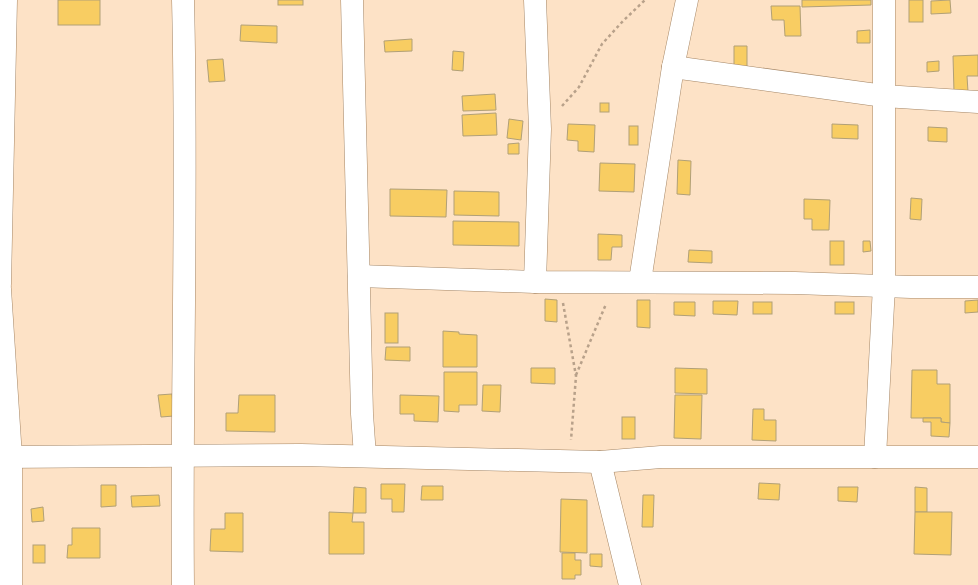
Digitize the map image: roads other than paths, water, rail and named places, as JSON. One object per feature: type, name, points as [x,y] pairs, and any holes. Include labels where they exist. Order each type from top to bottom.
[{"type":"street","points":[[0,284],[6,0]]},
{"type":"street","points":[[183,0],[185,105],[182,456],[183,585]]},
{"type":"street","points":[[352,0],[362,414],[365,456]]},
{"type":"street","points":[[534,282],[540,130],[535,0]]},
{"type":"street","points":[[633,281],[687,0]]},
{"type":"street","points":[[875,457],[884,286],[884,0]]},
{"type":"street","points":[[673,67],[884,96],[978,102]]},
{"type":"street","points":[[359,276],[534,282],[633,281],[978,287]]},
{"type":"street","points":[[0,289],[5,457],[11,585]]},
{"type":"street","points":[[5,457],[301,454],[600,462],[661,457],[978,457]]},
{"type":"street","points":[[600,462],[630,585]]}]
